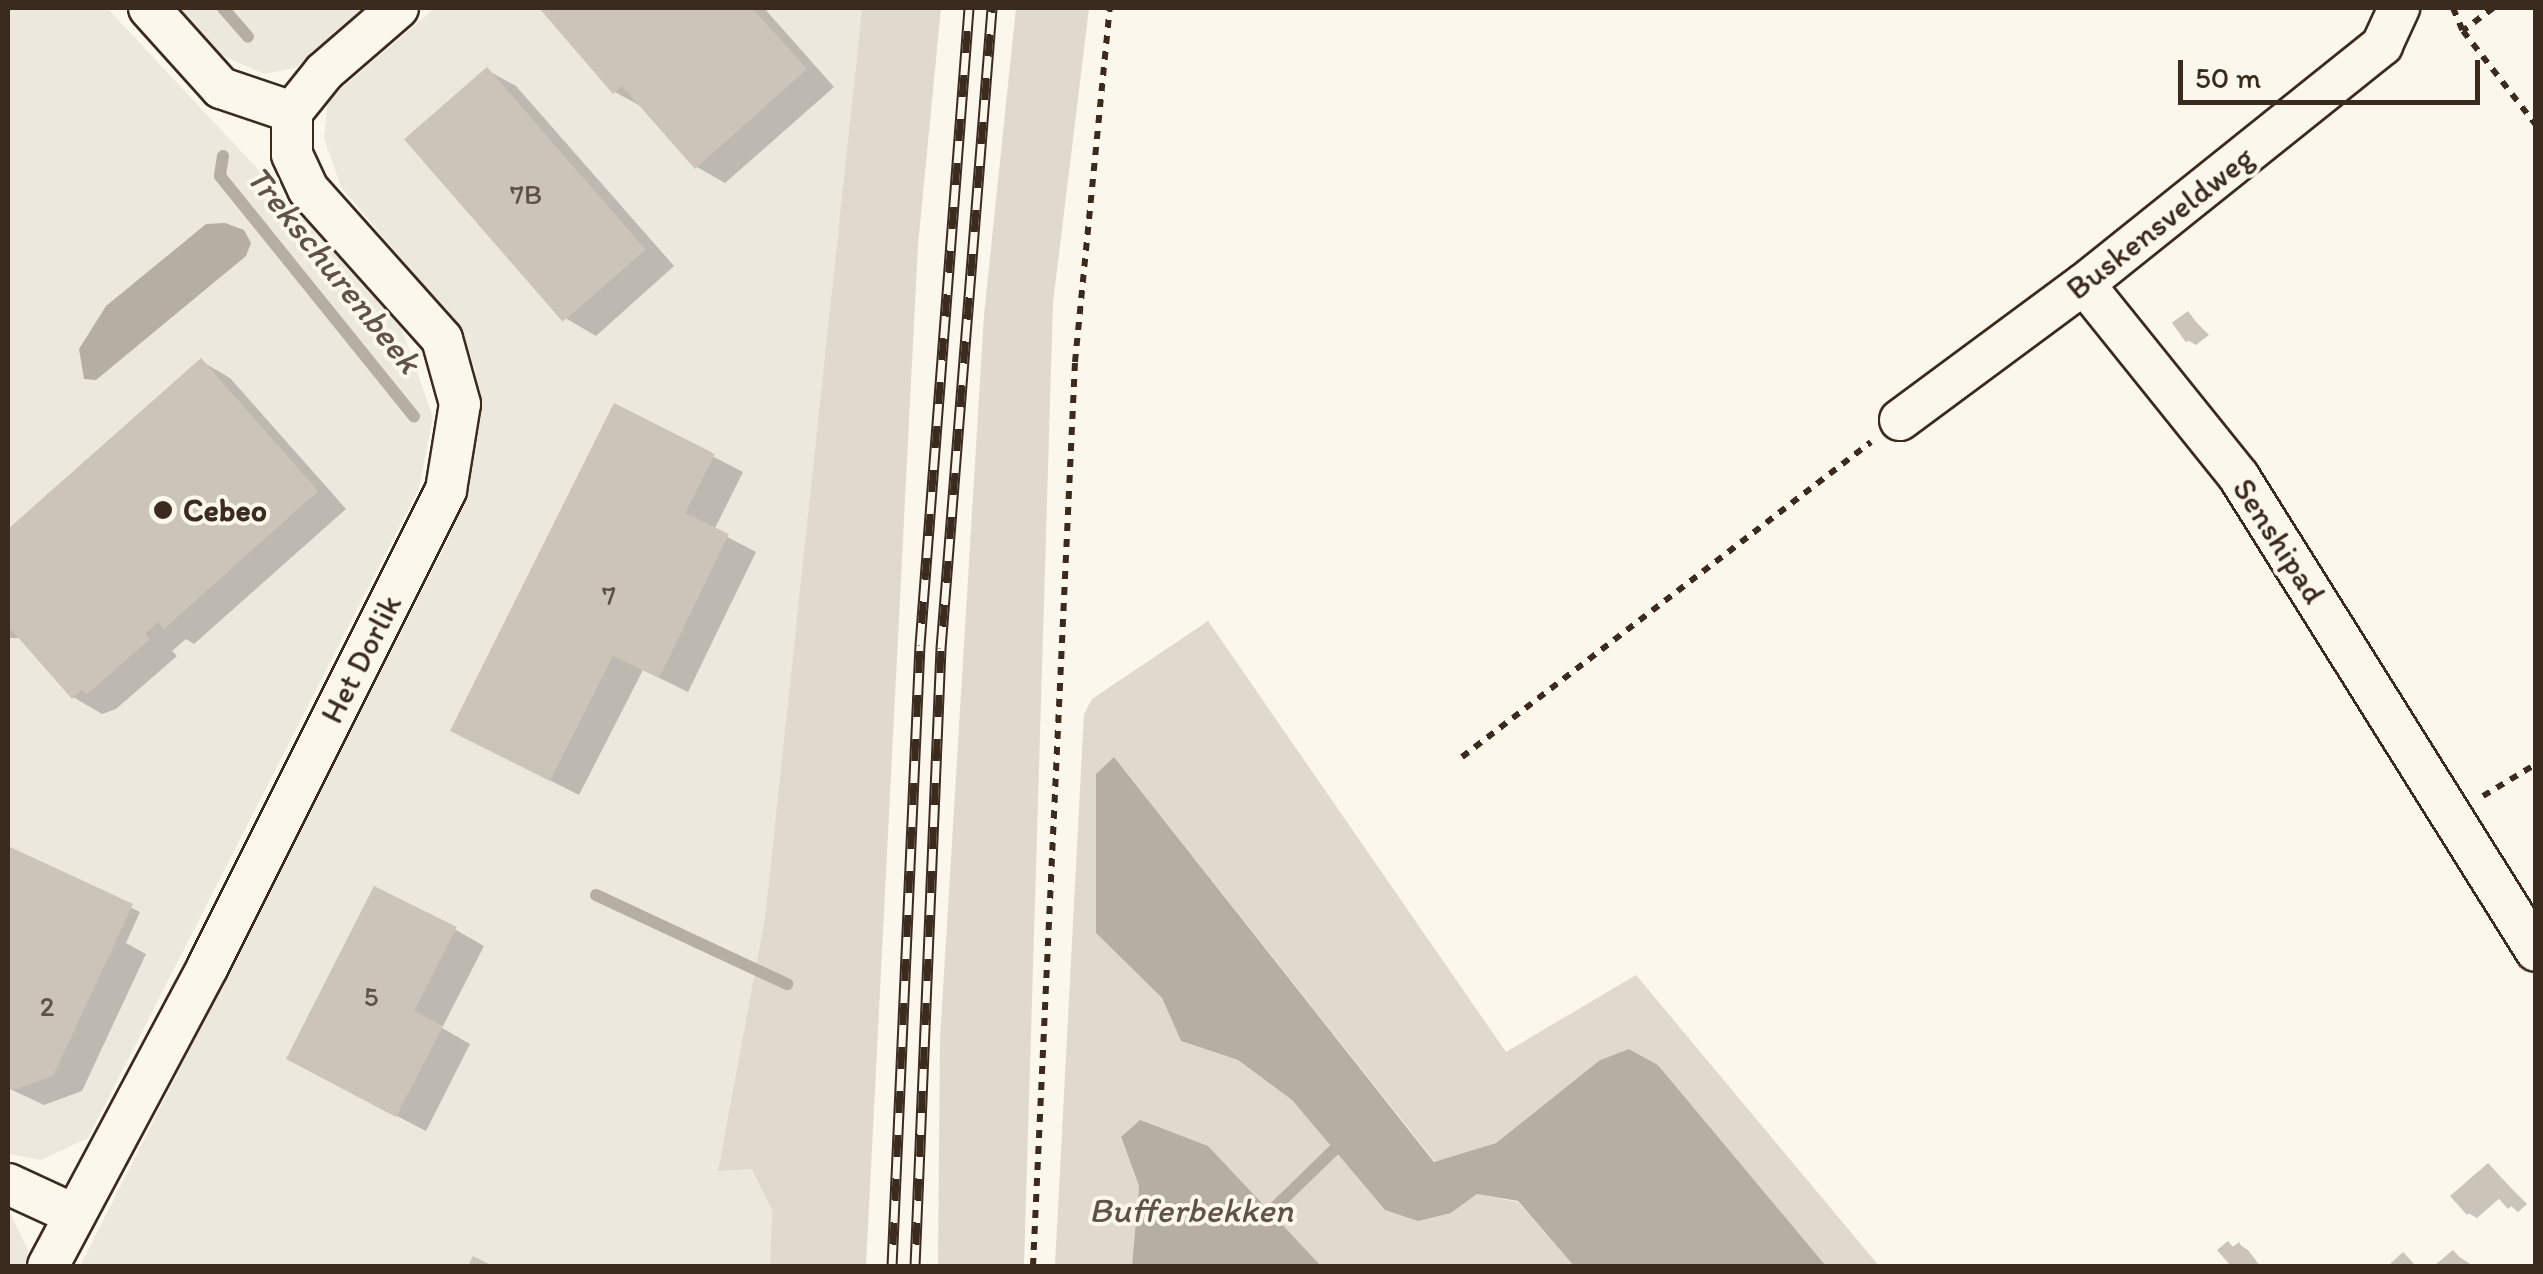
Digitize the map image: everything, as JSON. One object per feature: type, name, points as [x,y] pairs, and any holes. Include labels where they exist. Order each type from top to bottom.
[{"type":"street","points":[[149,8],[220,88],[292,112],[324,72],[398,8]]},
{"type":"street","name":"Buskensveldweg","points":[[1900,420],[2084,284],[2382,46],[2399,8]]},
{"type":"street","name":"Het Dorlik","points":[[48,1266],[208,966],[446,490],[460,404],[442,339],[308,188],[292,154],[292,112]]},
{"type":"street","name":"Senshipad","points":[[2084,284],[2240,477],[2536,951]]},
{"type":"street","points":[[8,1184],[73,1214]]},
{"type":"path","points":[[1034,1266],[1076,362],[1110,8]]},
{"type":"path","points":[[2453,8],[2463,31],[2536,124]]},
{"type":"path","points":[[2463,31],[2493,8]]},
{"type":"path","points":[[1462,757],[1900,420]]},
{"type":"path","points":[[2455,820],[2536,764]]},
{"type":"shaded area","points":[[8,8],[107,8],[398,319],[433,417],[419,488],[88,1138],[41,1160],[8,1154]]},
{"type":"shaded area","points":[[177,8],[365,8],[295,68],[264,74],[221,55]]},
{"type":"shaded area","points":[[435,8],[862,8],[765,917],[718,1171],[750,1169],[772,1210],[770,1266],[80,1266],[451,533],[470,473],[479,420],[475,368],[441,306],[341,187],[324,138],[328,100]]},
{"type":"shaded area","points":[[862,8],[941,8],[918,245],[866,1266],[770,1266],[772,1210],[751,1169],[718,1171],[765,917]]},
{"type":"shaded area","points":[[1016,8],[1089,8],[1053,303],[1024,1266],[938,1266],[940,1039],[984,315]]},
{"type":"shaded area","points":[[1208,621],[1506,1052],[1636,975],[1879,1266],[1826,1266],[1658,1065],[1629,1049],[1600,1060],[1496,1143],[1435,1162],[1114,757],[1096,933],[1162,998],[1181,1041],[1238,1060],[1292,1100],[1385,1210],[1451,1213],[1477,1194],[1518,1202],[1574,1266],[1321,1266],[1174,1133],[1149,1128],[1121,1138],[1139,1186],[1132,1266],[1055,1266],[1084,714],[1092,699]]},
{"type":"shaded area","points":[[8,1208],[28,1250],[25,1266],[8,1266]]},
{"type":"water","points":[[225,223],[244,230],[251,243],[246,256],[96,380],[84,379],[79,349],[106,306],[206,224]]},
{"type":"water","points":[[1114,757],[1434,1162],[1496,1143],[1600,1060],[1629,1049],[1658,1065],[1826,1266],[1574,1266],[1518,1201],[1477,1194],[1451,1213],[1418,1221],[1385,1210],[1292,1100],[1238,1060],[1181,1041],[1162,998],[1096,933],[1096,774]]},
{"type":"water","name":"Bufferbekken","points":[[1140,1120],[1208,1146],[1321,1266],[1132,1266],[1139,1186],[1121,1137]]},
{"type":"building","points":[[539,8],[752,8],[807,69],[695,169],[622,86],[613,94]]},
{"type":"building","points":[[487,67],[646,250],[563,322],[404,139]]},
{"type":"building","points":[[2188,311],[2202,330],[2186,342],[2172,323]]},
{"type":"building","name":"Cebeo","points":[[201,358],[318,491],[164,629],[158,622],[145,634],[150,639],[86,695],[82,690],[72,699],[8,626],[8,529]]},
{"type":"building","points":[[614,403],[715,454],[685,513],[729,534],[659,678],[613,656],[550,781],[450,731]]},
{"type":"building","points":[[8,846],[133,904],[53,1076],[13,1090],[8,1088]]},
{"type":"building","points":[[374,886],[457,927],[414,1011],[443,1026],[396,1117],[286,1059]]},
{"type":"building","points":[[2488,1163],[2520,1198],[2508,1209],[2493,1192],[2467,1215],[2450,1196]]},
{"type":"building","points":[[2228,1241],[2233,1247],[2239,1242],[2252,1266],[2231,1266],[2217,1250]]},
{"type":"building","points":[[2453,1250],[2467,1266],[2434,1266]]},
{"type":"building","points":[[2403,1252],[2416,1266],[2388,1266]]},
{"type":"building","points":[[473,1256],[493,1266],[468,1266]]},
{"type":"waterway","name":"Trekschurenbeek","points":[[223,8],[248,37]]},
{"type":"waterway","name":"Trekschurenbeek","points":[[223,156],[220,176],[414,416]]},
{"type":"waterway","name":"Trekschurenbeek","points":[[596,895],[787,984]]},
{"type":"waterway","points":[[1270,1212],[1334,1150]]},
{"type":"railway","points":[[892,1266],[920,645],[969,8]]},
{"type":"railway","points":[[915,1266],[941,648],[992,8]]},
{"type":"place","name":"Cebeo","points":[[163,510]]}]
